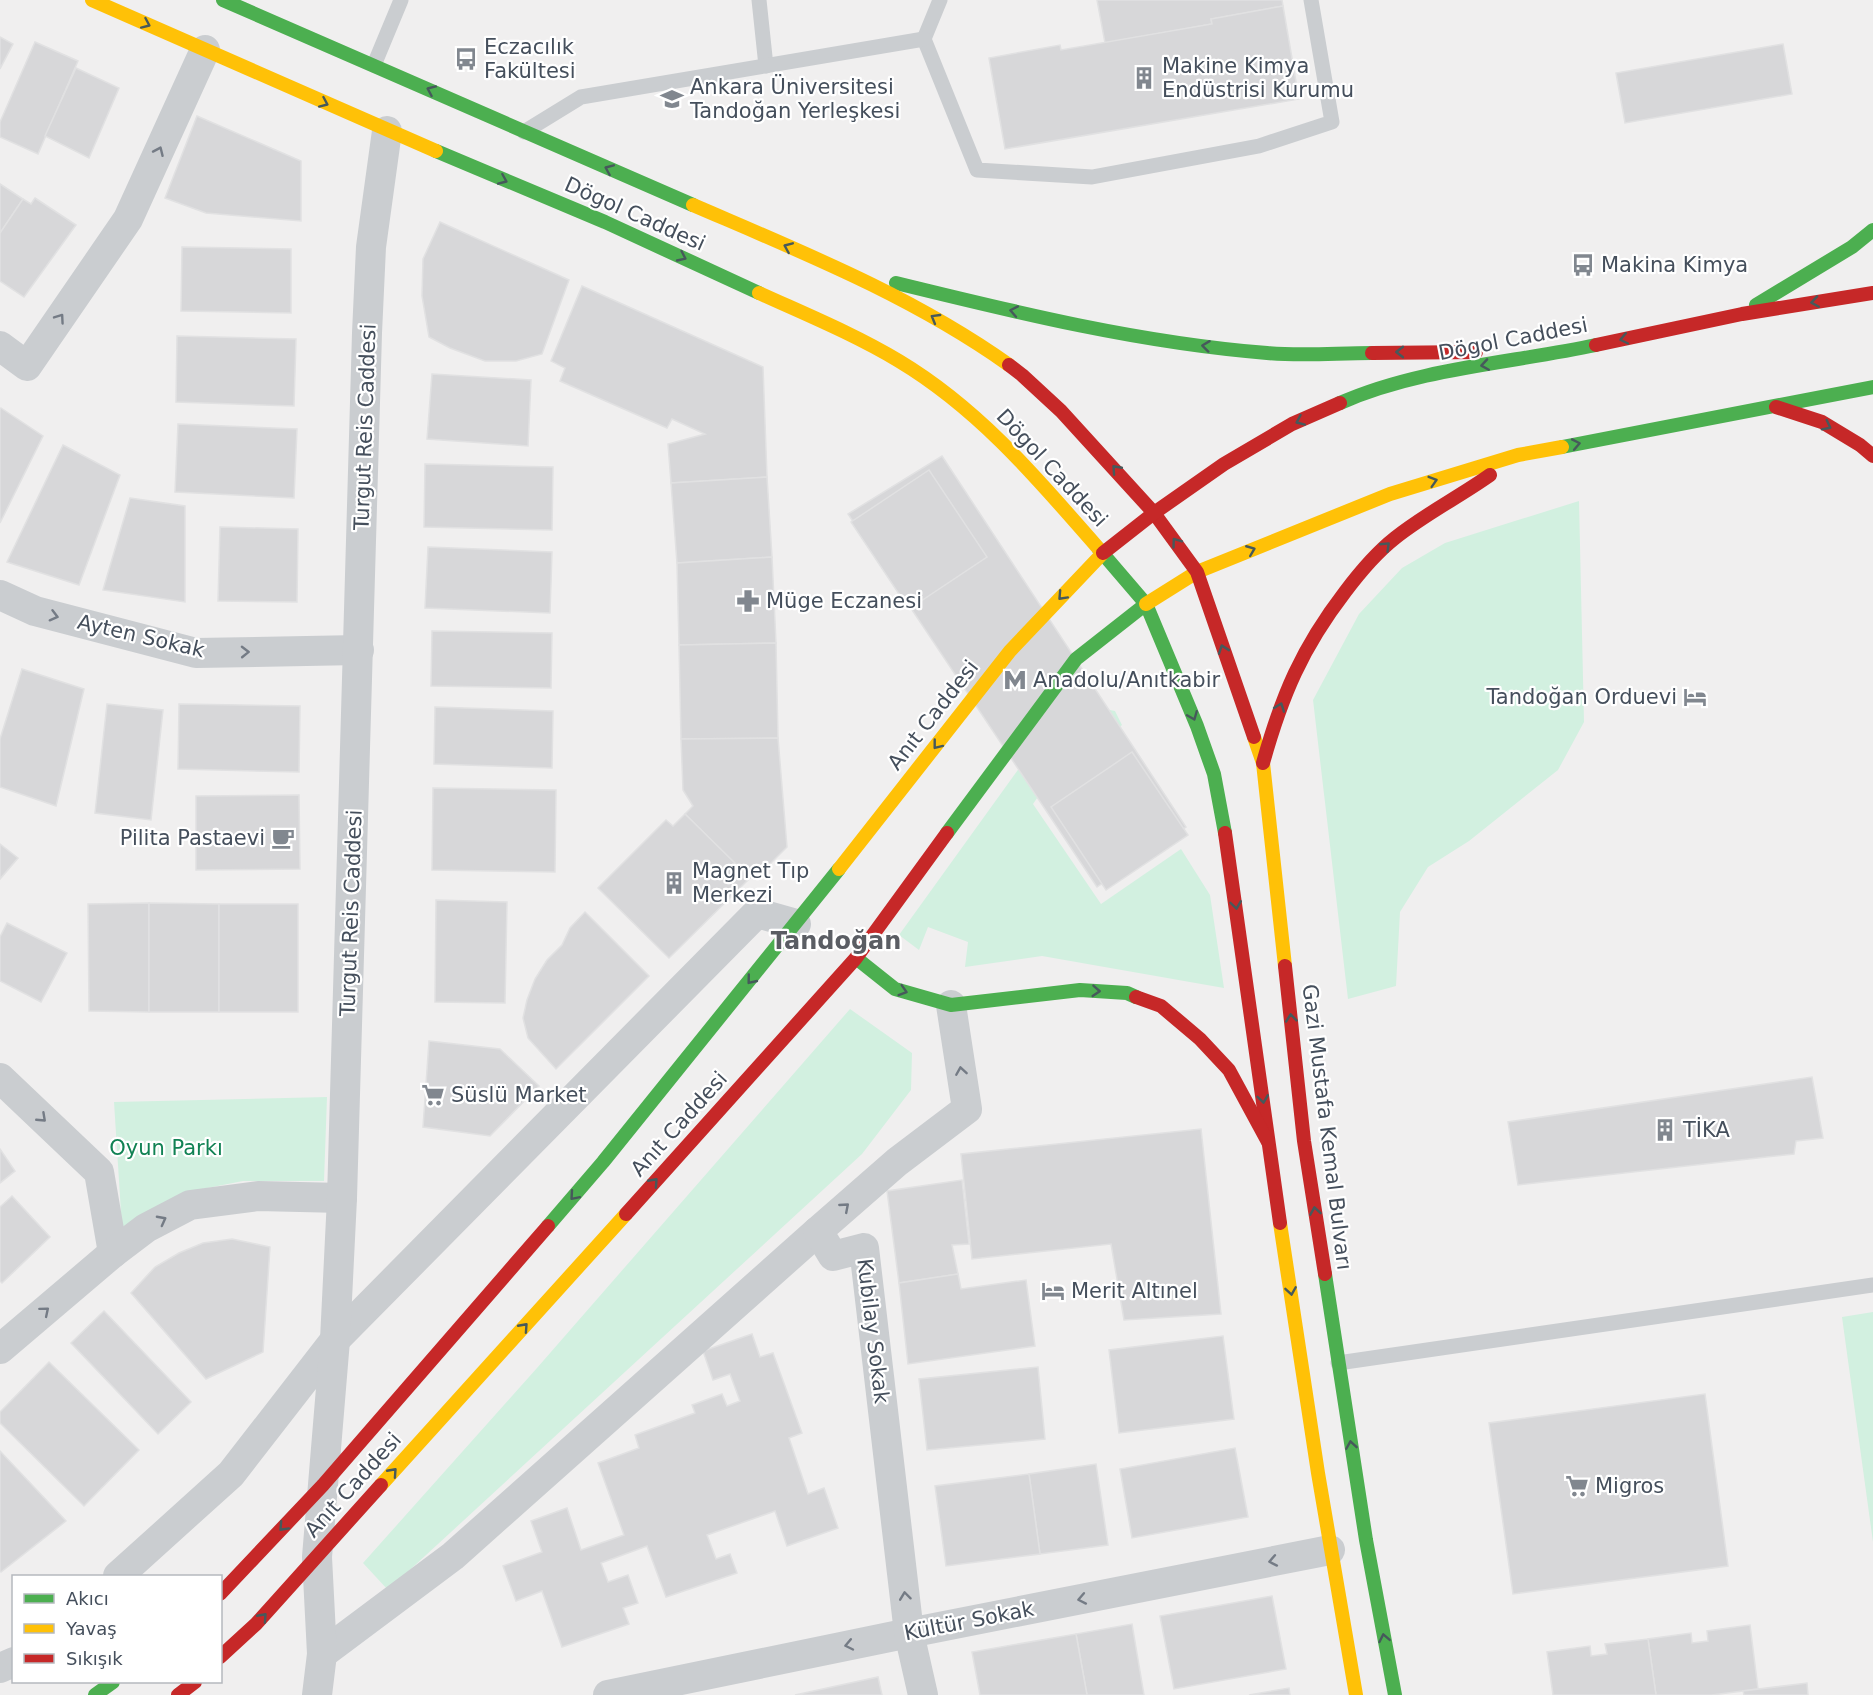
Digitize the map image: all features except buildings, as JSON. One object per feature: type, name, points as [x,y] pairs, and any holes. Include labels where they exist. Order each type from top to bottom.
[{"type":"main road","name":"Dögol Caddesi","points":[[92,0],[387,131],[605,222],[833,327],[899,362],[964,407],[999,438],[1028,468],[1146,604]]},
{"type":"main road","name":"Dögol Caddesi","points":[[223,0],[842,270],[913,305],[972,339],[1022,375],[1062,411],[1154,513],[1197,572]]},
{"type":"main road","points":[[1742,314],[1852,247],[1873,230]]},
{"type":"main road","points":[[842,270],[998,308],[1154,340],[1269,353],[1564,352]]},
{"type":"main road","name":"Dögol Caddesi","points":[[1103,553],[1154,513],[1224,464],[1292,424],[1367,391],[1455,370],[1564,352],[1742,314],[1873,293]]},
{"type":"main road","points":[[1356,1695],[1330,1550],[1221,805],[1214,774],[1197,726],[1146,604],[1197,572],[1390,494],[1518,455],[1873,387]]},
{"type":"main road","points":[[1774,407],[1822,422],[1860,445],[1873,456]]},
{"type":"main road","points":[[1263,763],[1273,724],[1301,656],[1326,616],[1362,569],[1392,540],[1518,455]]},
{"type":"main road","name":"Anıt Caddesi","points":[[222,1592],[323,1485],[603,1162],[796,924],[1010,651],[1103,553]]},
{"type":"main road","name":"Gazi Mustafa Kemal Bulvarı","points":[[1197,572],[1263,763],[1304,1141],[1366,1540],[1395,1695]]},
{"type":"main road","name":"Anıt Caddesi","points":[[222,1655],[256,1624],[317,1557],[856,958],[1076,659],[1146,604]]},
{"type":"main road","points":[[856,958],[895,989],[951,1005],[1080,990],[1127,993],[1161,1006],[1200,1039],[1229,1070],[1269,1145]]},
{"type":"main road","points":[[95,1695],[112,1683]]},
{"type":"main road","points":[[178,1695],[194,1683]]},
{"type":"street","points":[[0,346],[27,366],[128,219],[205,50]]},
{"type":"street","name":"Turgut Reis Caddesi","points":[[317,1695],[322,1654],[317,1557],[335,1340],[342,1198],[370,247],[387,131]]},
{"type":"street","name":"Ayten Sokak","points":[[0,595],[35,611],[196,653],[359,650]]},
{"type":"street","points":[[119,1575],[231,1474],[335,1340],[757,913],[796,924]]},
{"type":"street","points":[[322,1654],[453,1556],[897,1162],[967,1109],[951,1005]]},
{"type":"street","points":[[0,1078],[99,1172],[113,1253]]},
{"type":"street","points":[[0,1349],[113,1253],[146,1228],[190,1205],[258,1196],[342,1198]]},
{"type":"street","name":"Kubilay Sokak","points":[[818,1231],[833,1256],[864,1248],[909,1633],[923,1695]]},
{"type":"street","name":"Kültür Sokak","points":[[611,1695],[909,1633],[1330,1550]]},
{"type":"lane","points":[[374,65],[401,0]]},
{"type":"lane","points":[[759,0],[766,66]]},
{"type":"lane","points":[[940,0],[924,39],[977,170],[1092,177],[1258,146],[1332,122],[1311,0]]},
{"type":"lane","points":[[524,132],[581,97],[924,39]]},
{"type":"lane","points":[[1338,1363],[1873,1285]]},
{"type":"green space","points":[[1579,501],[1584,722],[1558,770],[1469,841],[1428,867],[1400,912],[1396,986],[1348,999],[1313,700],[1359,614],[1402,568],[1445,543]]},
{"type":"green space","points":[[1079,704],[1115,711],[1122,725],[1042,791],[1033,804],[1101,904],[1181,849],[1210,895],[1224,988],[1042,956],[965,967],[968,942],[928,927],[919,950],[899,935],[1051,724]]},
{"type":"green space","points":[[850,1009],[912,1053],[911,1090],[862,1154],[388,1590],[363,1563],[537,1368]]},
{"type":"green space","name":"Oyun Parkı","points":[[327,1097],[324,1181],[243,1181],[182,1193],[122,1228],[114,1102]]},
{"type":"green space","points":[[1873,1312],[1873,1542],[1842,1317]]},
{"type":"traffic: fast","points":[[223,0],[693,205]]},
{"type":"traffic: fast","points":[[436,151],[605,222],[759,293]]},
{"type":"traffic: fast","points":[[1756,305],[1852,247],[1873,230]]},
{"type":"traffic: fast","points":[[896,283],[1034,316],[1173,342],[1280,354],[1372,353]]},
{"type":"traffic: fast","points":[[1340,403],[1370,391],[1434,374],[1596,345]]},
{"type":"traffic: fast","points":[[1562,447],[1873,387]]},
{"type":"traffic: fast","points":[[1098,548],[1146,604],[1197,726],[1214,774],[1225,833]]},
{"type":"traffic: fast","points":[[947,833],[1076,659],[1146,604]]},
{"type":"traffic: fast","points":[[548,1226],[603,1162],[839,869]]},
{"type":"traffic: fast","points":[[856,958],[895,989],[951,1005],[1080,990],[1127,993],[1136,997]]},
{"type":"traffic: fast","points":[[1325,1274],[1366,1540],[1395,1695]]},
{"type":"traffic: fast","points":[[95,1695],[112,1683]]},
{"type":"traffic: slow","points":[[92,0],[436,151]]},
{"type":"traffic: slow","points":[[693,205],[895,296],[972,340],[1009,365]]},
{"type":"traffic: slow","points":[[759,293],[865,342],[928,380],[1006,446],[1098,548]]},
{"type":"traffic: slow","points":[[1146,604],[1197,572],[1390,494],[1518,455],[1562,447]]},
{"type":"traffic: slow","points":[[839,869],[1010,651],[1103,553]]},
{"type":"traffic: slow","points":[[1254,737],[1263,763],[1285,966]]},
{"type":"traffic: slow","points":[[381,1485],[626,1214]]},
{"type":"traffic: slow","points":[[1280,1223],[1318,1473],[1356,1695]]},
{"type":"traffic: jam","points":[[1596,345],[1742,314],[1873,293]]},
{"type":"traffic: jam","points":[[1372,353],[1476,352]]},
{"type":"traffic: jam","points":[[1009,365],[1061,411],[1154,513],[1197,572],[1254,737]]},
{"type":"traffic: jam","points":[[1103,553],[1154,513],[1224,464],[1292,424],[1340,403]]},
{"type":"traffic: jam","points":[[1776,407],[1822,422],[1860,445],[1873,456]]},
{"type":"traffic: jam","points":[[1263,763],[1286,694],[1305,653],[1330,613],[1362,570],[1395,538],[1490,475]]},
{"type":"traffic: jam","points":[[626,1214],[856,958],[947,833]]},
{"type":"traffic: jam","points":[[1225,833],[1280,1223]]},
{"type":"traffic: jam","points":[[1285,966],[1304,1141],[1325,1274]]},
{"type":"traffic: jam","points":[[1136,997],[1161,1006],[1200,1039],[1229,1070],[1268,1142]]},
{"type":"traffic: jam","points":[[222,1592],[323,1485],[548,1226]]},
{"type":"traffic: jam","points":[[222,1655],[256,1624],[381,1485]]},
{"type":"traffic: jam","points":[[178,1695],[194,1683]]},
{"type":"place","name":"Eczacılık Fakültesi","points":[[466,59]]},
{"type":"place","name":"Makine Kimya Endüstrisi Kurumu","points":[[1144,78]]},
{"type":"place","name":"Ankara Üniversitesi Tandoğan Yerleşkesi","points":[[672,99]]},
{"type":"place","name":"Makina Kimya","points":[[1583,265]]},
{"type":"place","name":"Müge Eczanesi","points":[[748,601]]},
{"type":"place","name":"Anadolu/Anıtkabir","points":[[1015,680]]},
{"type":"place","name":"Tandoğan Orduevi","points":[[1695,697]]},
{"type":"place","name":"Pilita Pastaevi","points":[[283,838]]},
{"type":"place","name":"Magnet Tıp Merkezi","points":[[674,883]]},
{"type":"place","name":"Süslü Market","points":[[433,1095]]},
{"type":"place","name":"TİKA","points":[[1665,1130]]},
{"type":"place","name":"Merit Altınel","points":[[1053,1291]]},
{"type":"place","name":"Migros","points":[[1577,1486]]},
{"type":"district","name":"Tandoğan","points":[[836,941]]}]
